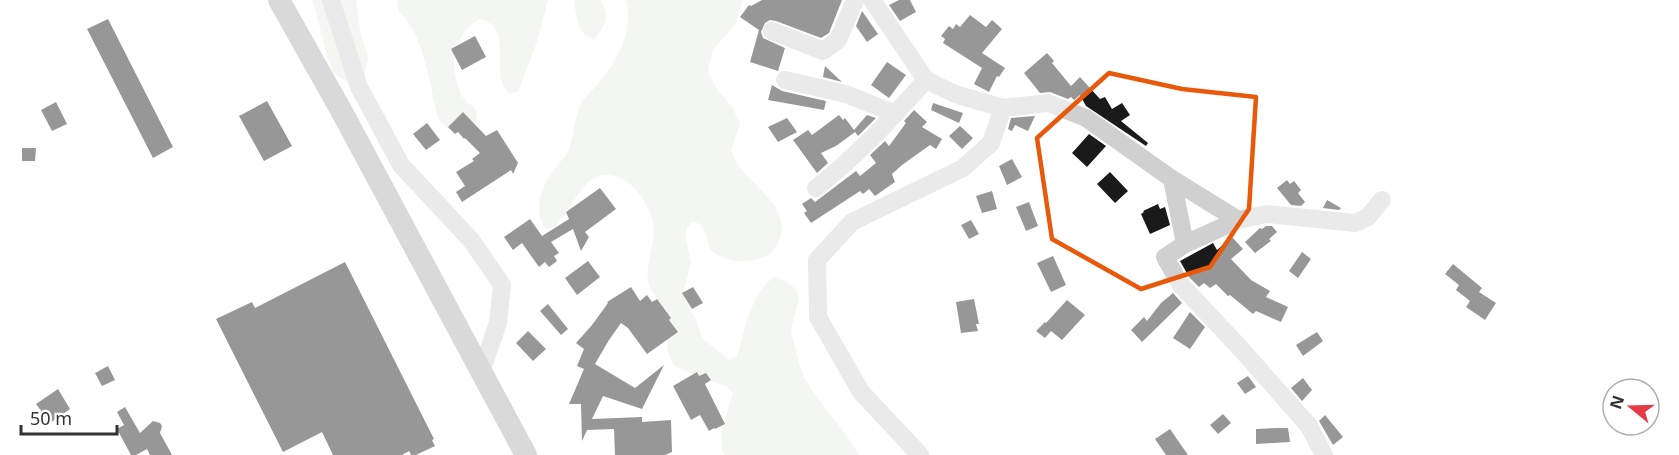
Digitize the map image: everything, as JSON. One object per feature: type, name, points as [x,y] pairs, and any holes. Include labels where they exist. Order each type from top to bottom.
[{"type":"main road","points":[[279,0],[342,112],[526,455]]},
{"type":"street","points":[[331,0],[359,87],[401,165],[471,240],[502,285],[498,322],[481,372]]},
{"type":"street","points":[[772,31],[823,51],[838,40],[855,0]]},
{"type":"street","points":[[872,0],[926,80],[956,94],[1003,108],[1048,103],[1086,118],[1172,179],[1238,220]]},
{"type":"street","points":[[785,80],[846,94],[896,114]]},
{"type":"street","points":[[816,188],[851,160],[926,80]]},
{"type":"street","points":[[920,455],[861,392],[818,317],[817,260],[852,222],[963,168],[991,143],[1003,108]]},
{"type":"street","points":[[1172,179],[1185,244]]},
{"type":"street","points":[[1324,455],[1309,426],[1180,284],[1165,257],[1185,244],[1238,220],[1267,214],[1355,223],[1368,217],[1382,200]]},
{"type":"highlighted area","points":[[1109,73],[1182,89],[1256,97],[1249,209],[1210,267],[1141,289],[1052,239],[1037,138]]},
{"type":"shaded area","points":[[313,0],[356,0],[360,30],[368,59],[364,76],[351,84],[334,74],[327,56]]},
{"type":"shaded area","points":[[397,0],[548,0],[538,39],[518,92],[509,93],[503,86],[499,37],[489,23],[479,19],[463,34],[455,52],[454,62],[461,94],[477,113],[475,125],[452,131],[444,125],[438,118],[420,46],[408,21],[399,12]]},
{"type":"shaded area","points":[[574,0],[600,0],[603,5],[605,20],[594,39],[580,29]]},
{"type":"shaded area","points":[[626,0],[743,0],[736,23],[713,50],[708,66],[709,74],[718,91],[732,107],[740,124],[731,150],[736,161],[777,210],[781,220],[781,231],[778,243],[770,254],[757,259],[738,261],[727,259],[710,250],[700,224],[692,222],[687,228],[686,237],[691,264],[684,289],[684,298],[697,321],[702,338],[729,360],[737,356],[750,312],[760,292],[775,276],[790,284],[798,296],[791,333],[801,370],[818,399],[859,455],[724,455],[722,431],[733,393],[727,387],[674,366],[671,360],[667,347],[663,309],[648,281],[653,222],[645,202],[631,184],[612,175],[591,180],[555,227],[546,229],[542,222],[539,205],[543,188],[568,151],[580,106],[611,66],[622,46],[628,23]]},
{"type":"building","points":[[762,0],[842,0],[829,33],[821,38],[776,21],[770,20],[765,23],[761,32],[763,38],[785,48],[778,71],[750,62],[759,30],[740,17],[749,5]]},
{"type":"building","points":[[899,0],[910,0],[916,12],[900,21],[889,5]]},
{"type":"building","points":[[862,11],[878,34],[867,42],[856,26]]},
{"type":"building","points":[[970,15],[986,27],[992,20],[1002,29],[982,53],[1005,68],[999,77],[997,76],[989,92],[974,84],[982,68],[943,43],[945,39],[941,36],[949,26],[953,29],[956,24],[960,27]]},
{"type":"building","points":[[108,19],[173,147],[153,158],[87,29]]},
{"type":"building","points":[[475,36],[486,57],[462,70],[451,49]]},
{"type":"building","points":[[1047,53],[1054,61],[1052,63],[1071,86],[1080,77],[1100,99],[1105,97],[1112,109],[1122,103],[1130,115],[1121,121],[1148,143],[1146,146],[1086,106],[1080,95],[1074,100],[1071,97],[1068,99],[1050,92],[1040,93],[1024,73]]},
{"type":"building","points":[[887,62],[906,75],[889,98],[871,85]]},
{"type":"building","points":[[825,66],[842,82],[823,77]]},
{"type":"building","points":[[772,85],[782,91],[826,101],[824,110],[768,100]]},
{"type":"building","points":[[267,101],[292,146],[264,161],[239,116]]},
{"type":"building","points":[[56,102],[67,124],[52,131],[41,110]]},
{"type":"building","points":[[933,103],[963,113],[959,123],[931,110]]},
{"type":"building","points":[[914,110],[927,122],[922,127],[942,139],[936,149],[930,145],[902,165],[892,174],[895,182],[875,196],[869,189],[863,194],[860,191],[811,223],[804,213],[807,211],[802,204],[811,198],[815,202],[856,171],[860,176],[876,163],[870,155],[885,141],[889,146],[906,123],[904,121]]},
{"type":"building","points":[[463,112],[486,136],[497,130],[518,163],[513,174],[511,170],[462,202],[456,192],[465,186],[456,172],[474,161],[472,159],[480,153],[458,132],[455,134],[448,127]]},
{"type":"building","points":[[839,115],[843,120],[845,118],[854,130],[867,115],[876,118],[858,136],[855,132],[836,146],[821,153],[828,163],[817,173],[793,140],[808,130],[812,135]]},
{"type":"building","points":[[1035,116],[1028,131],[1015,125],[1012,131],[1008,129],[1011,118]]},
{"type":"building","points":[[787,118],[797,132],[778,142],[768,127]]},
{"type":"building","points":[[427,123],[440,140],[426,150],[413,134]]},
{"type":"building","points":[[960,126],[973,138],[962,149],[949,136]]},
{"type":"building","points":[[1089,134],[1106,146],[1087,167],[1072,153]]},
{"type":"building","points":[[22,148],[36,148],[35,161],[22,161]]},
{"type":"building","points":[[1012,159],[1022,177],[1007,185],[999,166]]},
{"type":"building","points":[[1110,172],[1128,191],[1115,203],[1097,184]]},
{"type":"building","points":[[1287,180],[1290,184],[1294,181],[1301,190],[1298,193],[1305,202],[1301,206],[1291,205],[1277,188]]},
{"type":"building","points":[[600,188],[616,209],[585,232],[589,237],[581,251],[573,229],[551,242],[559,253],[554,256],[557,261],[549,267],[545,262],[539,267],[522,243],[513,250],[504,237],[530,219],[542,236],[569,219],[566,212]]},
{"type":"building","points":[[992,191],[997,209],[982,213],[976,196]]},
{"type":"building","points":[[1327,200],[1341,208],[1339,210],[1323,208]]},
{"type":"building","points":[[1029,202],[1038,226],[1026,231],[1016,207]]},
{"type":"building","points":[[1158,204],[1160,209],[1165,207],[1170,225],[1150,234],[1141,214]]},
{"type":"building","points":[[971,220],[979,234],[969,239],[961,225]]},
{"type":"building","points":[[1272,226],[1277,232],[1269,239],[1271,241],[1255,253],[1245,242],[1260,228]]},
{"type":"building","points":[[1232,237],[1243,249],[1231,259],[1251,280],[1270,291],[1266,297],[1288,307],[1281,322],[1256,311],[1253,314],[1216,284],[1210,288],[1204,283],[1199,287],[1189,277],[1180,261],[1213,243],[1217,250]]},
{"type":"building","points":[[1302,252],[1311,259],[1298,278],[1289,271]]},
{"type":"building","points":[[1053,256],[1066,285],[1051,292],[1037,263]]},
{"type":"building","points":[[588,261],[600,277],[577,295],[565,278]]},
{"type":"building","points":[[345,262],[434,439],[432,440],[435,446],[416,455],[411,455],[409,451],[402,455],[333,455],[322,432],[283,452],[216,319],[252,302],[255,308]]},
{"type":"building","points":[[1453,264],[1482,288],[1479,292],[1496,303],[1485,320],[1466,307],[1470,301],[1456,290],[1459,285],[1445,274]]},
{"type":"building","points":[[631,287],[640,301],[647,295],[652,302],[657,299],[678,332],[647,354],[628,328],[621,323],[595,364],[635,388],[664,365],[642,409],[603,396],[592,419],[642,417],[642,422],[671,420],[672,452],[665,455],[615,455],[614,429],[587,430],[582,441],[581,404],[569,404],[584,369],[577,366],[584,349],[576,343],[592,325],[607,302]]},
{"type":"building","points":[[693,287],[703,303],[692,309],[682,293]]},
{"type":"building","points":[[1173,293],[1182,303],[1142,342],[1131,330],[1144,317],[1147,321],[1161,303]]},
{"type":"building","points":[[974,299],[979,324],[976,324],[978,331],[961,333],[956,302]]},
{"type":"building","points":[[1067,300],[1085,315],[1062,340],[1051,331],[1045,338],[1036,331]]},
{"type":"building","points":[[548,304],[568,329],[561,335],[540,311]]},
{"type":"building","points":[[1190,312],[1205,327],[1190,349],[1173,338]]},
{"type":"building","points":[[528,331],[546,349],[533,361],[516,343]]},
{"type":"building","points":[[1317,332],[1323,341],[1303,356],[1296,345]]},
{"type":"building","points":[[108,366],[115,380],[102,386],[95,373]]},
{"type":"building","points":[[697,372],[699,376],[706,373],[711,380],[705,384],[725,424],[709,431],[700,415],[691,420],[673,386]]},
{"type":"building","points":[[1248,376],[1256,387],[1245,394],[1237,383]]},
{"type":"building","points":[[1303,378],[1312,390],[1302,401],[1291,388]]},
{"type":"building","points":[[58,389],[70,409],[50,423],[36,404]]},
{"type":"building","points":[[125,407],[140,433],[153,421],[160,423],[162,426],[160,433],[172,455],[150,455],[147,449],[131,455],[117,429],[124,425],[117,412]]},
{"type":"building","points":[[1223,414],[1231,423],[1218,434],[1210,425]]},
{"type":"building","points":[[1325,415],[1343,437],[1333,445],[1319,421]]},
{"type":"building","points":[[1288,428],[1290,442],[1256,444],[1256,429]]},
{"type":"building","points":[[1170,429],[1188,455],[1166,455],[1155,439]]}]
